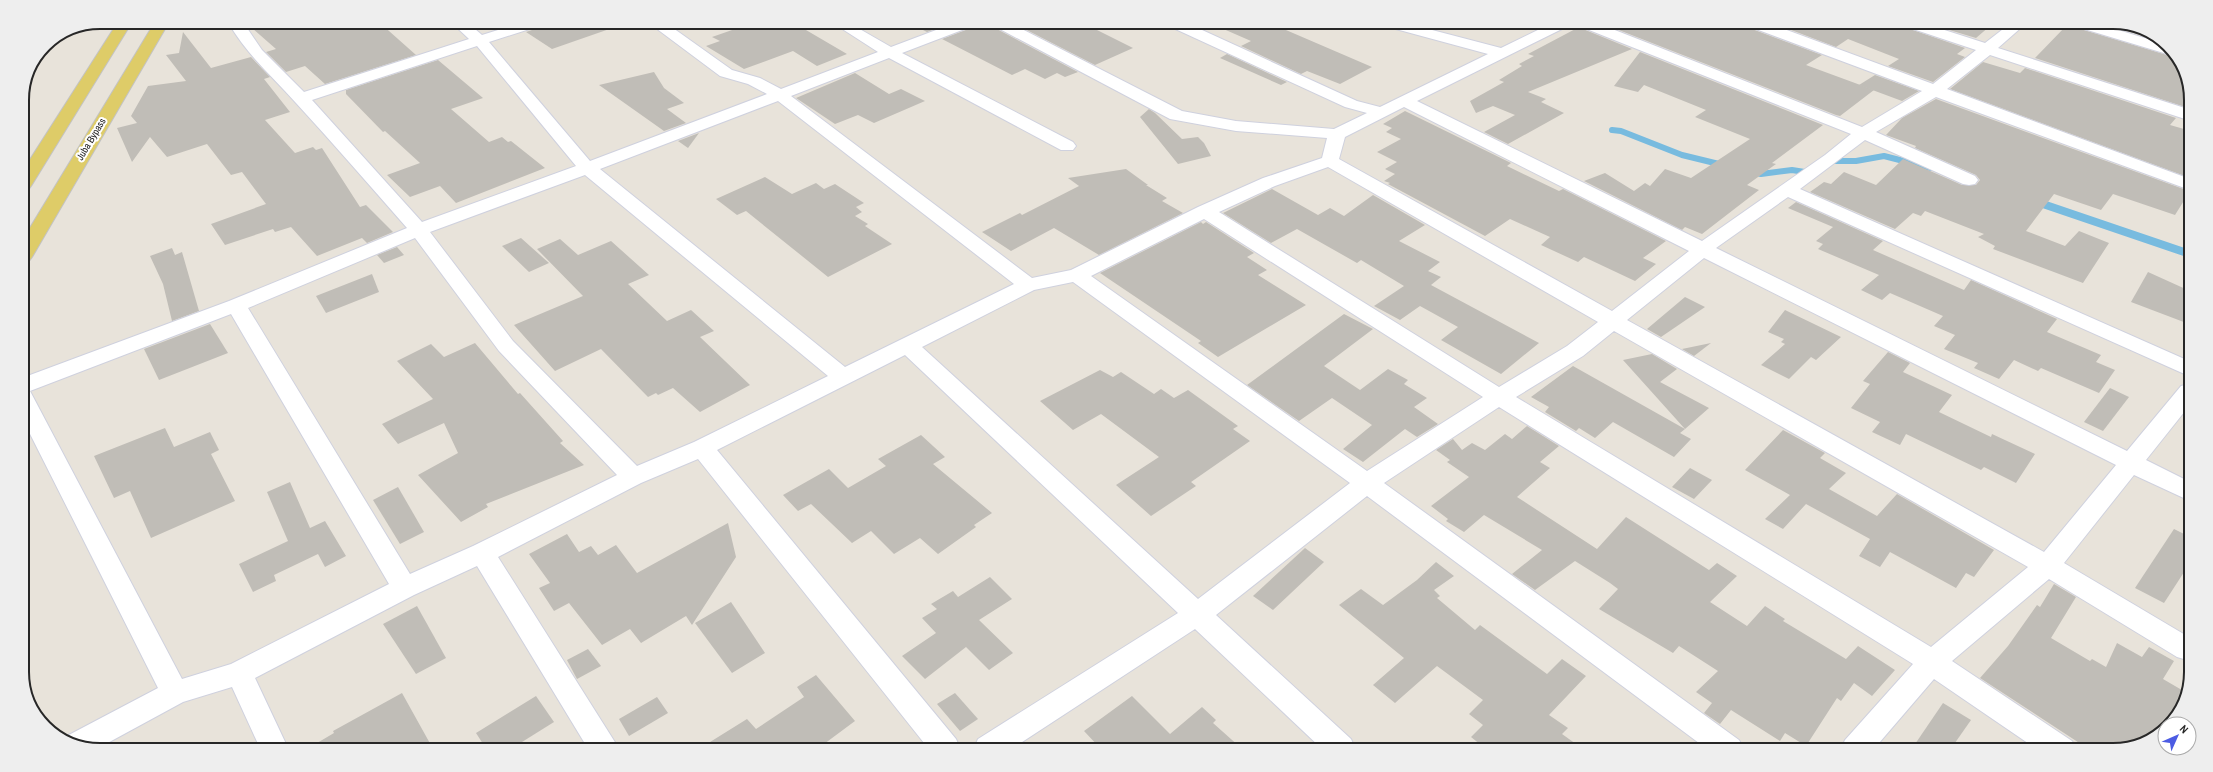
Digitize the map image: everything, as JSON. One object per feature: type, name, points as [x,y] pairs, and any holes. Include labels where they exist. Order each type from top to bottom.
[{"type":"main road","points":[[29,175],[121,29]]},
{"type":"main road","name":"Juba Bypass","points":[[29,245],[158,29]]},
{"type":"street","points":[[238,29],[241,34],[277,76],[301,98],[419,230],[506,346],[633,477]]},
{"type":"street","points":[[466,29],[480,41],[587,168],[843,377]]},
{"type":"street","points":[[301,98],[516,29]]},
{"type":"street","points":[[664,29],[726,73],[754,81],[779,94],[1028,285]]},
{"type":"street","points":[[849,29],[890,53],[1067,146]]},
{"type":"street","points":[[29,383],[236,305],[419,230],[587,168],[952,29]]},
{"type":"street","points":[[1011,29],[1176,115],[1202,122],[1240,127],[1337,134],[1503,53],[1543,29]]},
{"type":"street","points":[[1187,29],[1351,104],[1382,112]]},
{"type":"street","points":[[1412,29],[1503,53]]},
{"type":"street","points":[[1599,29],[1863,133],[1969,180]]},
{"type":"street","points":[[1769,29],[2184,183]]},
{"type":"street","points":[[1927,29],[2184,114]]},
{"type":"street","points":[[996,743],[1198,614],[1367,483],[1499,397],[1575,351],[1703,249],[1831,159],[1863,133],[1936,90],[2012,29]]},
{"type":"street","points":[[2099,29],[2160,47]]},
{"type":"street","points":[[1404,100],[2184,489]]},
{"type":"street","points":[[1330,161],[1337,134]]},
{"type":"street","points":[[84,741],[175,693],[240,673],[405,588],[482,553],[633,477],[702,448],[1028,285],[1077,274],[1205,211],[1269,182],[1330,161],[2047,566],[2184,647]]},
{"type":"street","points":[[1787,190],[2184,367]]},
{"type":"street","points":[[1205,211],[1499,397],[1932,662],[2052,743]]},
{"type":"street","points":[[1077,274],[1367,483],[1721,743]]},
{"type":"street","points":[[236,305],[405,588]]},
{"type":"street","points":[[907,345],[1336,743]]},
{"type":"street","points":[[1861,743],[1932,662],[2047,566],[2184,397]]},
{"type":"street","points":[[29,410],[175,693]]},
{"type":"street","points":[[702,448],[942,743]]},
{"type":"street","points":[[482,553],[601,743]]},
{"type":"street","points":[[240,673],[272,743]]},
{"type":"building","points":[[253,29],[387,29],[416,55],[325,84],[305,66],[286,72],[266,52],[276,49]]},
{"type":"building","points":[[535,29],[609,29],[552,49],[526,32]]},
{"type":"building","points":[[735,29],[804,29],[847,54],[817,66],[793,51],[744,69],[706,46],[720,41],[712,37]]},
{"type":"building","points":[[921,29],[935,29],[927,32]]},
{"type":"building","points":[[968,29],[997,29],[1078,72],[1065,77],[1057,73],[1045,79],[1025,69],[1012,75],[942,39]]},
{"type":"building","points":[[1025,29],[1095,29],[1133,48],[1095,65]]},
{"type":"building","points":[[1223,29],[1284,29],[1372,67],[1340,84],[1307,71],[1301,74],[1241,46],[1251,41]]},
{"type":"building","points":[[1575,29],[1583,29],[1632,49],[1528,92],[1546,99],[1541,102],[1564,113],[1508,144],[1484,132],[1515,115],[1493,106],[1476,113],[1470,101],[1504,82],[1499,80],[1522,66],[1519,64],[1534,56],[1528,54]]},
{"type":"building","points":[[1616,29],[1752,29],[1822,55],[1806,65],[1874,90],[1840,116]]},
{"type":"building","points":[[1789,29],[1912,29],[1965,48],[1957,54],[1965,57],[1933,82],[1888,66],[1899,59],[1848,39],[1836,47]]},
{"type":"building","points":[[1946,29],[1986,29],[1976,38]]},
{"type":"building","points":[[2063,29],[2083,29],[2167,55],[2177,69],[2183,86],[2184,107],[2035,58]]},
{"type":"building","points":[[183,32],[211,68],[251,57],[270,77],[264,79],[290,112],[265,120],[295,153],[313,147],[316,150],[322,148],[360,207],[366,205],[393,232],[367,243],[362,238],[317,256],[291,227],[275,232],[273,229],[225,245],[211,224],[266,204],[242,172],[231,175],[207,144],[167,157],[150,137],[132,162],[117,128],[137,123],[131,116],[148,86],[186,81],[166,55],[179,53]]},
{"type":"building","points":[[1640,52],[1823,125],[1772,163],[1776,164],[1747,185],[1759,190],[1702,234],[1685,227],[1682,230],[1584,181],[1605,173],[1634,191],[1645,183],[1650,186],[1665,169],[1691,178],[1750,139],[1695,117],[1706,110],[1644,85],[1638,92],[1614,86]]},
{"type":"building","points":[[1227,54],[1287,82],[1281,85],[1220,58]]},
{"type":"building","points":[[438,60],[483,98],[451,109],[489,142],[502,137],[508,142],[511,141],[545,168],[456,203],[440,186],[410,197],[387,175],[420,163],[385,131],[383,132],[346,94],[346,90]]},
{"type":"building","points":[[1983,62],[2020,73],[2025,68],[2176,118],[2170,125],[2184,129],[2184,176],[1950,89]]},
{"type":"building","points":[[654,72],[664,88],[684,103],[667,109],[686,123],[664,131],[599,85]]},
{"type":"building","points":[[855,73],[889,94],[901,89],[925,101],[874,123],[858,115],[835,124],[796,98]]},
{"type":"building","points":[[1875,75],[1919,91],[1902,101],[1859,85]]},
{"type":"building","points":[[1936,99],[2184,189],[2184,201],[2175,215],[2113,194],[2101,210],[2054,194],[2026,231],[2065,246],[2079,231],[2109,243],[2083,283],[1993,249],[1995,246],[1978,237],[1984,234],[1925,211],[1921,216],[1913,213],[1895,229],[1810,192],[1824,182],[1831,184],[1844,172],[1876,185],[1903,159],[1962,185],[1976,185],[1980,180],[1976,175],[1915,148],[1916,146],[1886,135],[1902,118]]},
{"type":"building","points":[[1149,109],[1182,139],[1198,137],[1204,143],[1211,156],[1178,164],[1140,117]]},
{"type":"building","points":[[1405,111],[1511,163],[1507,166],[1559,191],[1563,189],[1666,241],[1643,258],[1656,264],[1635,281],[1584,257],[1578,262],[1541,245],[1550,237],[1510,219],[1485,236],[1388,184],[1390,183],[1384,181],[1395,174],[1385,169],[1397,162],[1377,152],[1401,139],[1386,132],[1392,128],[1383,124]]},
{"type":"building","points":[[699,133],[688,148],[678,141]]},
{"type":"building","points":[[1126,169],[1148,185],[1146,185],[1167,198],[1162,201],[1183,213],[1099,255],[1054,228],[1011,251],[982,232],[1020,213],[1022,215],[1079,186],[1068,178]]},
{"type":"building","points":[[765,177],[792,194],[816,183],[824,189],[835,184],[864,203],[856,207],[862,212],[855,216],[868,224],[865,226],[892,244],[828,277],[746,211],[737,215],[716,199]]},
{"type":"building","points":[[1272,189],[1318,215],[1330,208],[1344,216],[1373,195],[1425,225],[1399,241],[1440,262],[1428,271],[1441,277],[1431,285],[1539,343],[1501,374],[1441,340],[1458,327],[1420,306],[1400,320],[1374,306],[1404,286],[1361,260],[1357,263],[1297,229],[1271,243],[1223,213]]},
{"type":"building","points":[[1796,202],[1883,241],[1873,250],[1964,290],[1971,280],[2057,319],[2047,332],[2101,355],[2096,362],[2115,370],[2099,393],[2041,368],[2038,371],[2014,360],[1999,379],[1974,368],[1978,363],[1944,349],[1955,335],[1934,326],[1943,316],[1890,293],[1882,300],[1861,290],[1879,275],[1818,249],[1823,244],[1816,241],[1833,227],[1788,208]]},
{"type":"building","points":[[1201,222],[1203,224],[1206,222],[1254,253],[1247,257],[1267,270],[1258,275],[1306,305],[1218,357],[1198,343],[1201,341],[1100,273]]},
{"type":"building","points":[[521,238],[549,263],[529,272],[502,246]]},
{"type":"building","points":[[560,239],[578,255],[611,241],[649,275],[628,284],[667,321],[691,310],[714,331],[700,337],[750,385],[700,412],[673,388],[658,395],[656,393],[648,397],[601,349],[555,371],[514,325],[583,296],[537,249]]},
{"type":"building","points":[[397,247],[404,255],[384,263],[377,255]]},
{"type":"building","points":[[172,248],[175,255],[182,252],[199,311],[172,321],[163,284],[150,256]]},
{"type":"building","points":[[2148,272],[2184,288],[2184,322],[2131,302]]},
{"type":"building","points":[[372,274],[379,292],[326,313],[316,296]]},
{"type":"building","points":[[1685,297],[1705,307],[1661,337],[1647,329]]},
{"type":"building","points":[[1785,310],[1841,337],[1816,360],[1811,357],[1789,379],[1761,365],[1785,344],[1781,342],[1784,339],[1768,332]]},
{"type":"building","points":[[1344,314],[1373,329],[1324,366],[1360,390],[1388,369],[1408,380],[1404,384],[1427,398],[1414,407],[1438,424],[1417,437],[1405,429],[1363,462],[1343,449],[1372,425],[1332,398],[1299,421],[1247,385]]},
{"type":"building","points":[[210,324],[228,353],[159,380],[144,349]]},
{"type":"building","points":[[475,343],[518,394],[520,393],[563,441],[560,443],[584,465],[486,504],[488,507],[461,522],[418,475],[458,453],[444,423],[398,444],[382,424],[433,399],[397,361],[431,344],[444,357]]},
{"type":"building","points":[[1711,343],[1694,356],[1682,349]]},
{"type":"building","points":[[1888,352],[1910,363],[1903,372],[1952,395],[1939,412],[1991,437],[1992,434],[2035,454],[2016,483],[1984,467],[1981,470],[1906,434],[1900,445],[1872,432],[1880,422],[1851,408],[1870,384],[1863,381]]},
{"type":"building","points":[[1652,354],[1677,369],[1660,382],[1709,408],[1685,429],[1623,360]]},
{"type":"building","points":[[1573,366],[1685,429],[1680,433],[1691,439],[1674,457],[1613,422],[1595,438],[1579,428],[1576,431],[1545,412],[1549,407],[1531,397]]},
{"type":"building","points":[[1100,370],[1113,377],[1121,372],[1154,394],[1161,389],[1174,398],[1188,390],[1238,426],[1233,429],[1250,441],[1191,482],[1196,486],[1151,516],[1116,485],[1159,457],[1101,414],[1073,430],[1040,401]]},
{"type":"building","points":[[2110,388],[2129,397],[2103,431],[2084,422]]},
{"type":"building","points":[[1527,426],[1559,446],[1540,462],[1550,468],[1517,497],[1597,549],[1626,517],[1709,570],[1717,563],[1737,576],[1710,602],[1747,626],[1765,606],[1785,619],[1783,621],[1846,659],[1858,646],[1895,670],[1872,696],[1854,683],[1841,701],[1837,698],[1808,743],[1801,743],[1785,733],[1780,741],[1731,710],[1720,724],[1704,713],[1712,703],[1696,692],[1718,671],[1679,646],[1673,653],[1599,609],[1618,589],[1575,561],[1535,590],[1512,574],[1542,550],[1484,515],[1464,532],[1446,521],[1448,519],[1431,506],[1469,477],[1447,462],[1450,460],[1436,450],[1453,439],[1462,450],[1472,443],[1485,450],[1505,434],[1512,439]]},
{"type":"building","points":[[165,428],[174,447],[210,432],[219,450],[211,454],[235,501],[151,538],[130,491],[114,498],[94,456]]},
{"type":"building","points":[[1783,430],[1825,453],[1820,458],[1846,473],[1829,489],[1877,516],[1897,494],[1994,550],[1974,577],[1966,573],[1956,588],[1890,552],[1880,567],[1859,556],[1870,539],[1806,504],[1783,529],[1765,519],[1790,495],[1745,470]]},
{"type":"building","points":[[921,435],[945,457],[933,464],[992,513],[974,525],[976,527],[938,554],[920,538],[894,554],[871,531],[852,543],[811,504],[798,511],[783,495],[829,469],[848,488],[886,466],[878,459]]},
{"type":"building","points":[[1690,468],[1712,480],[1694,499],[1672,487]]},
{"type":"building","points":[[290,482],[310,528],[325,521],[346,556],[325,567],[318,554],[274,575],[276,581],[253,592],[239,564],[288,541],[267,492]]},
{"type":"building","points":[[398,487],[424,532],[400,544],[373,500]]},
{"type":"building","points":[[728,523],[736,557],[692,625],[686,616],[641,643],[630,629],[602,645],[569,603],[554,611],[539,588],[550,583],[529,554],[567,534],[579,552],[591,546],[598,555],[616,545],[637,573]]},
{"type":"building","points":[[2174,529],[2184,534],[2184,572],[2164,603],[2135,588]]},
{"type":"building","points":[[1305,548],[1324,562],[1273,610],[1253,596]]},
{"type":"building","points":[[1436,562],[1454,576],[1434,590],[1440,596],[1437,598],[1475,630],[1480,625],[1547,674],[1562,659],[1586,676],[1549,715],[1568,728],[1562,734],[1575,743],[1478,743],[1471,737],[1483,725],[1469,714],[1483,700],[1437,666],[1395,703],[1373,685],[1404,658],[1339,605],[1361,589],[1383,605],[1417,580]]},
{"type":"building","points":[[990,577],[1012,599],[979,620],[1013,653],[989,670],[966,647],[925,679],[902,656],[936,633],[922,618],[937,609],[931,604],[953,591],[958,597]]},
{"type":"building","points":[[2054,584],[2076,597],[2051,638],[2090,661],[2092,659],[2106,667],[2117,643],[2142,657],[2149,647],[2174,661],[2163,679],[2182,690],[2177,703],[2168,716],[2157,716],[2157,727],[2144,736],[2131,741],[2113,743],[2079,743],[1980,678],[2008,646],[2037,605],[2040,607]]},
{"type":"building","points":[[731,602],[765,653],[732,673],[695,623]]},
{"type":"building","points":[[417,606],[446,658],[416,674],[383,624]]},
{"type":"building","points":[[588,649],[601,666],[577,679],[567,660]]},
{"type":"building","points":[[816,675],[855,721],[825,743],[708,743],[747,719],[756,729],[804,697],[797,687]]},
{"type":"building","points":[[402,693],[430,743],[317,743],[334,733],[333,731]]},
{"type":"building","points":[[955,693],[978,719],[960,731],[937,704]]},
{"type":"building","points":[[536,696],[554,722],[520,743],[482,743],[476,733]]},
{"type":"building","points":[[1132,696],[1170,734],[1202,707],[1216,720],[1213,723],[1235,743],[1095,743],[1084,731]]},
{"type":"building","points":[[657,697],[668,713],[629,736],[619,719]]},
{"type":"building","points":[[1943,703],[1971,720],[1955,743],[1916,743]]},
{"type":"waterway","points":[[1612,130],[1621,131],[1682,155],[1723,165]]},
{"type":"waterway","points":[[1829,161],[1856,161],[1884,156],[1931,168]]},
{"type":"waterway","points":[[1752,172],[1761,174],[1792,170],[1811,173]]},
{"type":"waterway","points":[[2037,202],[2184,252]]}]
